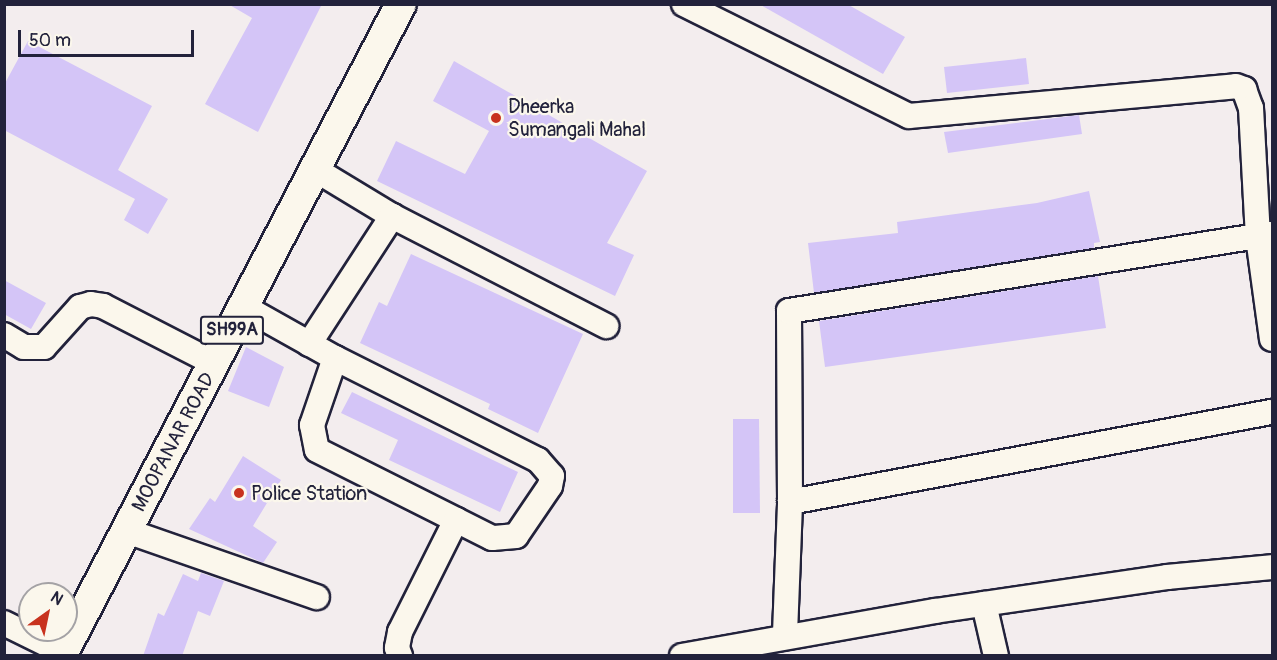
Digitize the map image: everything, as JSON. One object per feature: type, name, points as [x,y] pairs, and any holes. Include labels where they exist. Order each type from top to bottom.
[{"type":"main road","name":"MOOPANAR ROAD","points":[[62,654],[401,4]]},
{"type":"street","points":[[684,4],[909,116],[1236,86],[1249,96],[1251,108],[1265,236],[1272,339]]},
{"type":"street","points":[[316,170],[392,216],[606,326]]},
{"type":"street","points":[[309,344],[392,216]]},
{"type":"street","points":[[785,634],[790,502],[789,312],[1265,236]]},
{"type":"street","points":[[4,335],[24,347],[44,347],[80,307],[91,304],[103,306],[214,363]]},
{"type":"street","points":[[243,308],[335,358],[538,460],[552,476],[550,486],[516,536],[492,538],[317,450],[312,425],[335,358]]},
{"type":"street","points":[[790,502],[1272,412]]},
{"type":"street","points":[[400,656],[397,648],[400,632],[456,520]]},
{"type":"street","points":[[126,531],[317,597]]},
{"type":"street","points":[[682,656],[785,634],[1167,577],[1272,567]]},
{"type":"street","points":[[984,604],[996,656]]},
{"type":"street","points":[[4,623],[62,654]]},
{"type":"building","points":[[228,4],[322,4],[258,132],[205,104],[252,18]]},
{"type":"building","points":[[759,4],[847,4],[905,37],[883,74]]},
{"type":"building","points":[[28,41],[152,106],[118,170],[168,199],[148,234],[124,220],[135,199],[4,130],[4,85]]},
{"type":"building","points":[[1026,58],[1029,84],[947,93],[944,67]]},
{"type":"building","points":[[454,61],[647,171],[607,243],[634,255],[615,296],[377,181],[396,141],[465,174],[489,131],[433,101]]},
{"type":"building","points":[[1079,115],[1082,134],[948,153],[944,132]]},
{"type":"building","points":[[1089,191],[1100,242],[1094,243],[1094,248],[814,293],[808,243],[898,233],[897,222],[1037,203]]},
{"type":"building","points":[[411,254],[583,334],[538,433],[488,409],[490,404],[360,343],[379,302],[387,306]]},
{"type":"building","points":[[1098,276],[1106,328],[825,367],[819,321]]},
{"type":"building","points":[[4,280],[46,303],[31,329],[4,314]]},
{"type":"building","points":[[246,347],[284,367],[269,407],[228,391]]},
{"type":"building","points":[[352,392],[518,472],[500,512],[389,460],[398,440],[341,413]]},
{"type":"building","points":[[733,419],[759,419],[760,513],[733,513]]},
{"type":"building","points":[[243,456],[281,480],[253,526],[277,542],[263,563],[189,529],[210,498],[215,502]]},
{"type":"building","points":[[201,573],[224,581],[210,616],[198,611],[182,656],[143,656],[158,613],[164,616],[183,574],[198,581]]},
{"type":"place","name":"Dheerka Sumangali Mahal","points":[[496,118]]},
{"type":"place","name":"Police Station","points":[[239,493]]}]
